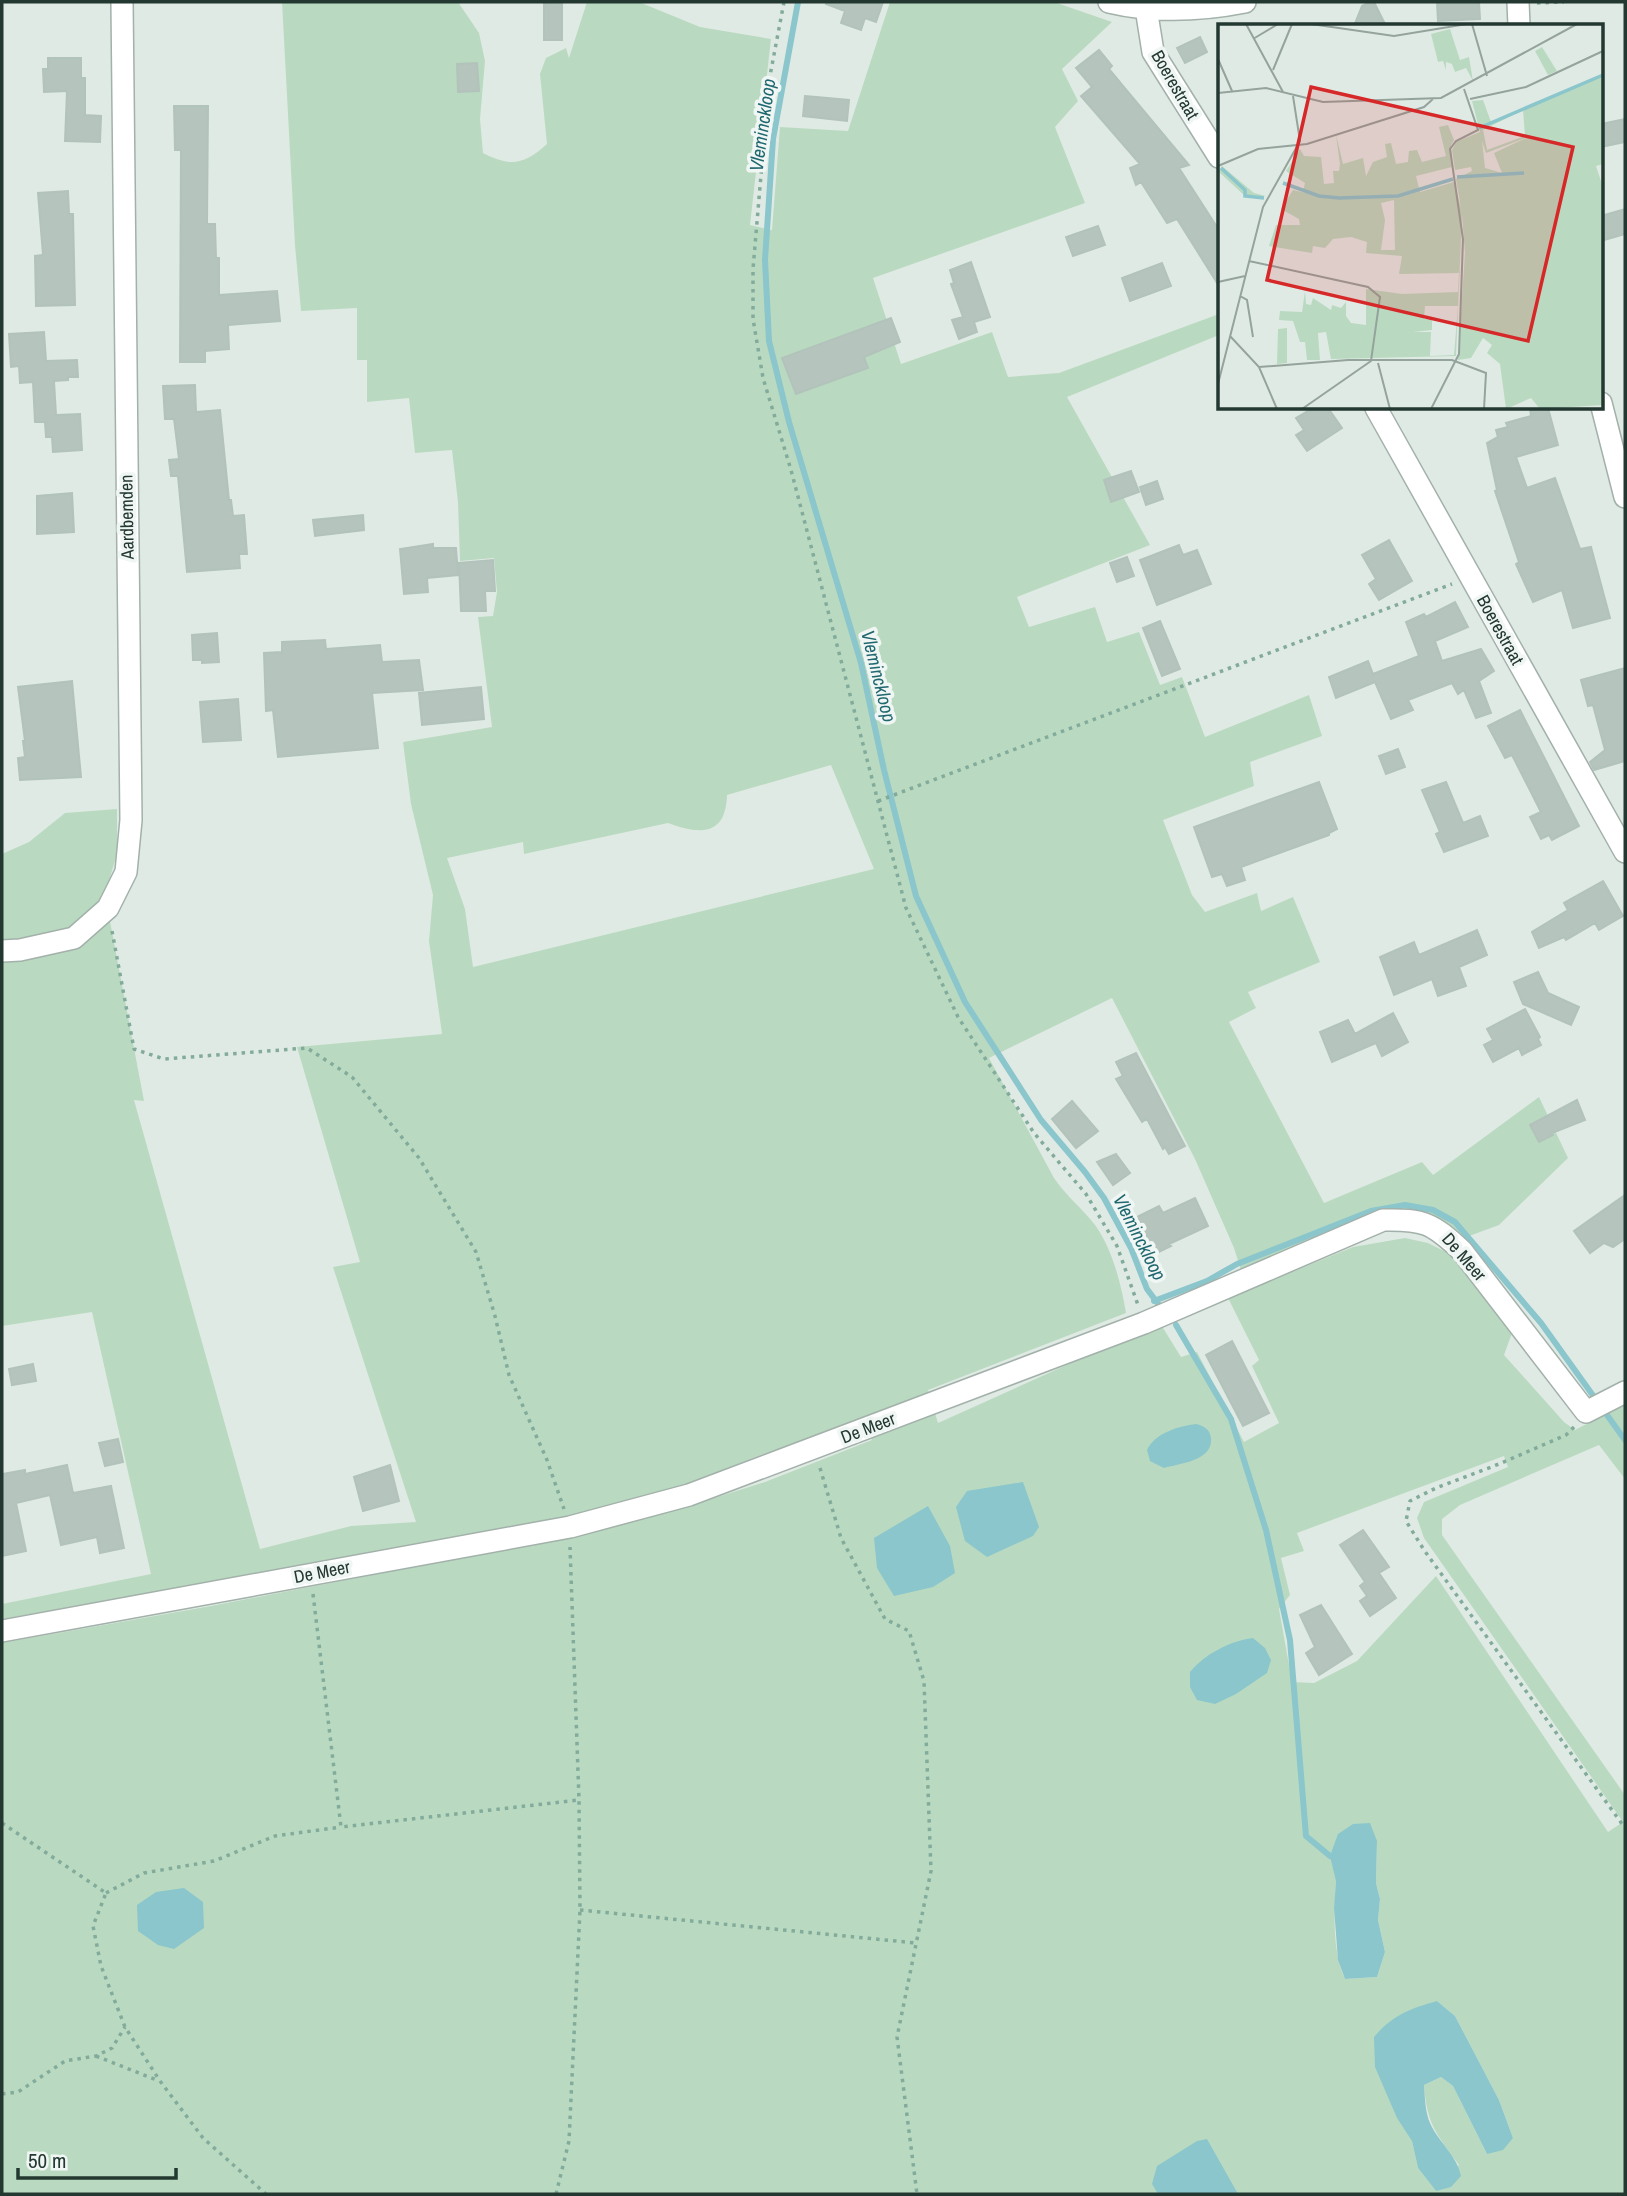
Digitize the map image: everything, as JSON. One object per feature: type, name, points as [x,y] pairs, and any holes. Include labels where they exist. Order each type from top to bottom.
[{"type":"street","name":"Aardbemden","points":[[2,951],[20,950],[75,938],[108,908],[126,872],[131,820],[122,2]]},
{"type":"street","points":[[1109,2],[1191,10],[1245,2]]},
{"type":"street","points":[[1518,2],[1519,24]]},
{"type":"street","name":"Boerestraat","points":[[1145,5],[1153,52],[1218,155]]},
{"type":"street","points":[[1602,407],[1625,497]]},
{"type":"street","name":"Boerestraat","points":[[1377,410],[1625,852]]},
{"type":"street","name":"De Meer","points":[[2,1631],[570,1527],[689,1494],[1144,1323],[1383,1220],[1414,1219],[1439,1229],[1462,1251],[1587,1412]]},
{"type":"street","points":[[1587,1412],[1625,1392]]},
{"type":"path","points":[[785,2],[769,81],[753,269],[753,319],[763,378],[791,470],[906,908],[958,1017],[1034,1133],[1086,1194],[1117,1247],[1144,1323]]},
{"type":"path","points":[[879,801],[1471,577]]},
{"type":"path","points":[[108,908],[134,1049],[164,1059],[307,1048],[352,1077],[419,1158],[476,1252],[509,1375],[547,1460],[570,1527],[580,1910],[569,2141],[556,2194]]},
{"type":"path","points":[[1587,1412],[1566,1436],[1436,1488],[1410,1502],[1406,1521],[1424,1550],[1625,1828]]},
{"type":"path","points":[[814,1449],[841,1538],[885,1619],[909,1631],[924,1681],[931,1871],[897,2037],[917,2194]]},
{"type":"path","points":[[310,1574],[341,1827]]},
{"type":"path","points":[[266,2194],[203,2138],[160,2081],[125,2027],[101,1966],[93,1926],[106,1893],[144,1873],[214,1861],[275,1836],[579,1800]]},
{"type":"path","points":[[2,1823],[106,1893]]},
{"type":"path","points":[[580,1910],[916,1943]]},
{"type":"path","points":[[2,2094],[18,2092],[65,2061],[96,2056],[112,2048],[125,2027]]},
{"type":"path","points":[[96,2056],[160,2081]]},
{"type":"green space","points":[[282,2],[458,2],[479,33],[485,61],[480,119],[483,153],[509,162],[524,160],[547,144],[540,74],[546,58],[566,48],[569,58],[587,2],[639,2],[700,27],[771,39],[750,225],[772,230],[780,127],[848,131],[890,2],[1054,2],[1112,22],[1062,69],[1078,101],[1055,127],[1085,203],[873,278],[901,364],[992,332],[1008,377],[1059,373],[1218,314],[1218,335],[1067,397],[1150,545],[1017,597],[1029,627],[1095,607],[1107,642],[1139,632],[1160,685],[1182,677],[1205,737],[1309,695],[1322,736],[1250,762],[1254,786],[1163,820],[1192,895],[1205,912],[1257,893],[1261,911],[1293,897],[1320,962],[1248,992],[1256,1008],[1229,1022],[1324,1203],[1422,1162],[1433,1175],[1539,1097],[1568,1158],[1499,1225],[1461,1239],[1358,1224],[1285,1250],[1241,1270],[1195,1159],[1112,998],[989,1058],[1054,1178],[1091,1220],[1104,1240],[1118,1276],[1126,1313],[928,1390],[938,1423],[1160,1323],[1181,1357],[1197,1352],[1244,1442],[1279,1423],[1252,1366],[1259,1360],[1228,1298],[1353,1247],[1405,1238],[1428,1243],[1454,1256],[1512,1333],[1504,1355],[1564,1422],[1575,1430],[1625,1404],[1625,1479],[1599,1445],[1460,1505],[1442,1519],[1442,1535],[1625,1795],[1625,2194],[2,2194],[2,1643],[211,1606],[583,1534],[765,1482],[872,1440],[861,1420],[755,1457],[674,1490],[585,1516],[2,1619],[2,1604],[151,1574],[92,1312],[2,1326],[2,854],[29,842],[65,813],[117,809],[117,853],[105,895],[144,1101],[134,1100],[260,1549],[351,1526],[416,1522],[333,1267],[360,1262],[297,1047],[442,1034],[429,941],[433,895],[411,804],[403,742],[492,727],[478,617],[493,616],[497,592],[494,558],[460,561],[458,502],[452,450],[415,453],[409,398],[367,402],[367,360],[357,360],[357,308],[301,311]],"holes":[[[831,765],[874,869],[473,967],[465,909],[447,858],[523,842],[524,854],[668,823],[691,829],[709,829],[722,818],[727,795]],[[1504,1456],[1508,1467],[1424,1502],[1417,1518],[1424,1538],[1623,1822],[1608,1832],[1436,1576],[1357,1661],[1314,1683],[1292,1682],[1279,1609],[1290,1595],[1281,1558],[1304,1551],[1297,1533]],[[1377,1841],[1376,1883],[1380,1899],[1378,1920],[1385,1952],[1377,1977],[1345,1979],[1336,1944],[1336,1881]],[[1437,2001],[1455,2016],[1499,2100],[1513,2138],[1487,2154],[1453,2086],[1441,2077],[1424,2085],[1430,2119],[1459,2165],[1436,2191],[1418,2168],[1412,2141]]]},
{"type":"water","points":[[1196,1424],[1209,1432],[1211,1438],[1207,1452],[1195,1460],[1164,1468],[1150,1461],[1147,1450],[1156,1439],[1175,1429]]},
{"type":"water","points":[[1023,1482],[1039,1527],[1033,1536],[987,1557],[965,1541],[956,1507],[967,1491]]},
{"type":"water","points":[[928,1506],[950,1546],[955,1573],[933,1587],[894,1596],[877,1568],[874,1538]]},
{"type":"water","points":[[1253,1638],[1265,1648],[1271,1660],[1267,1673],[1236,1694],[1215,1704],[1197,1700],[1190,1687],[1190,1672],[1218,1649]]},
{"type":"water","points":[[1370,1823],[1377,1841],[1376,1883],[1380,1899],[1378,1920],[1385,1952],[1377,1977],[1345,1979],[1338,1960],[1334,1908],[1336,1881],[1330,1856],[1338,1834],[1353,1824]]},
{"type":"water","points":[[184,1888],[203,1902],[204,1928],[174,1949],[158,1945],[138,1931],[137,1905],[156,1892]]},
{"type":"water","points":[[1437,2001],[1455,2016],[1499,2100],[1513,2138],[1503,2150],[1487,2154],[1453,2086],[1441,2077],[1424,2085],[1430,2123],[1456,2162],[1461,2176],[1451,2187],[1436,2191],[1418,2168],[1412,2141],[1397,2118],[1375,2067],[1374,2037],[1402,2014]]},
{"type":"water","points":[[1207,2139],[1238,2194],[1158,2194],[1152,2184],[1157,2166],[1197,2141]]},
{"type":"building","points":[[544,2],[562,2],[562,40],[544,40]]},
{"type":"building","points":[[883,2],[876,22],[865,18],[861,30],[841,23],[845,11],[826,4]]},
{"type":"building","points":[[1374,2],[1385,24],[1355,24],[1362,6]]},
{"type":"building","points":[[1437,2],[1479,2],[1480,19],[1438,21]]},
{"type":"building","points":[[1200,37],[1207,52],[1185,63],[1177,48]]},
{"type":"building","points":[[1099,50],[1112,66],[1109,69],[1189,165],[1179,168],[1218,228],[1218,284],[1177,219],[1167,223],[1141,182],[1136,185],[1130,168],[1140,164],[1081,96],[1092,87],[1076,68]]},
{"type":"building","points":[[48,58],[81,58],[81,78],[85,78],[85,115],[101,116],[100,142],[65,141],[67,91],[44,92],[43,69],[48,69]]},
{"type":"building","points":[[477,63],[479,91],[458,92],[457,64]]},
{"type":"building","points":[[805,96],[849,100],[847,121],[803,116]]},
{"type":"building","points":[[174,106],[208,106],[207,224],[215,224],[219,295],[277,291],[280,321],[228,325],[229,349],[205,351],[205,362],[180,362],[181,150],[175,150]]},
{"type":"building","points":[[1625,119],[1625,142],[1602,147],[1602,124]]},
{"type":"building","points":[[68,191],[69,214],[73,214],[75,305],[36,306],[35,256],[43,255],[38,193]]},
{"type":"building","points":[[1625,209],[1625,234],[1602,241],[1602,216]]},
{"type":"building","points":[[1098,226],[1105,245],[1073,256],[1066,237]]},
{"type":"building","points":[[971,262],[990,317],[974,322],[977,332],[959,339],[952,320],[963,317],[951,284],[954,283],[950,270]]},
{"type":"building","points":[[1162,263],[1171,286],[1130,301],[1122,278]]},
{"type":"building","points":[[891,318],[900,342],[864,357],[868,368],[796,394],[782,358]]},
{"type":"building","points":[[44,332],[46,361],[77,360],[78,377],[54,381],[56,415],[80,414],[82,450],[53,452],[52,437],[46,437],[45,422],[35,422],[33,382],[20,383],[19,366],[11,367],[9,334]]},
{"type":"building","points":[[195,385],[196,412],[220,410],[229,500],[233,516],[244,515],[247,554],[239,554],[240,568],[187,572],[178,476],[171,476],[169,460],[179,459],[174,419],[165,419],[163,386]]},
{"type":"building","points":[[1310,410],[1329,410],[1342,428],[1307,451],[1296,435],[1304,430],[1296,418]]},
{"type":"building","points":[[1530,410],[1549,410],[1558,445],[1516,457],[1527,488],[1555,478],[1580,549],[1591,547],[1610,618],[1573,628],[1562,590],[1533,602],[1516,564],[1519,562],[1495,491],[1497,490],[1487,443],[1498,437],[1496,430],[1508,427],[1506,423],[1531,416]]},
{"type":"building","points":[[1131,471],[1139,492],[1111,502],[1104,480]]},
{"type":"building","points":[[1157,481],[1163,499],[1146,505],[1140,487]]},
{"type":"building","points":[[72,493],[74,532],[37,534],[37,496]]},
{"type":"building","points":[[363,515],[364,530],[315,536],[313,520]]},
{"type":"building","points":[[1389,540],[1412,581],[1379,600],[1369,584],[1376,579],[1362,555]]},
{"type":"building","points":[[433,544],[433,548],[456,548],[458,575],[427,578],[428,592],[404,594],[400,549]]},
{"type":"building","points":[[1179,545],[1183,555],[1197,550],[1211,584],[1157,605],[1140,560]]},
{"type":"building","points":[[1127,557],[1134,576],[1117,582],[1110,563]]},
{"type":"building","points":[[493,560],[495,591],[485,591],[486,611],[461,611],[459,563]]},
{"type":"building","points":[[1455,602],[1468,627],[1435,641],[1442,661],[1481,649],[1494,671],[1479,681],[1491,713],[1476,718],[1464,690],[1458,694],[1452,683],[1408,700],[1413,710],[1391,719],[1375,682],[1336,698],[1329,677],[1368,661],[1373,674],[1419,656],[1406,622],[1424,614],[1426,617]]},
{"type":"building","points":[[1160,621],[1180,669],[1162,676],[1143,628]]},
{"type":"building","points":[[217,633],[219,662],[202,663],[202,660],[193,660],[192,635]]},
{"type":"building","points":[[325,640],[326,649],[380,645],[382,662],[419,660],[423,690],[372,693],[378,748],[278,757],[273,710],[266,711],[264,653],[282,652],[282,642]]},
{"type":"building","points":[[1625,668],[1625,761],[1594,770],[1590,762],[1605,750],[1593,705],[1588,706],[1581,680]]},
{"type":"building","points":[[72,681],[81,777],[20,780],[18,758],[25,757],[25,741],[18,687]]},
{"type":"building","points":[[481,687],[484,719],[422,725],[419,693]]},
{"type":"building","points":[[238,699],[241,740],[203,742],[200,702]]},
{"type":"building","points":[[1520,710],[1579,826],[1552,840],[1549,835],[1541,839],[1530,817],[1541,812],[1512,755],[1505,758],[1488,726]]},
{"type":"building","points":[[1398,749],[1405,767],[1386,774],[1379,756]]},
{"type":"building","points":[[1319,782],[1337,829],[1329,835],[1241,867],[1245,880],[1227,886],[1222,874],[1212,877],[1194,827]]},
{"type":"building","points":[[1446,782],[1463,823],[1480,816],[1488,836],[1444,852],[1436,834],[1440,832],[1422,790]]},
{"type":"building","points":[[1603,881],[1623,916],[1599,930],[1595,923],[1566,940],[1564,937],[1539,948],[1532,932],[1568,910],[1564,903]]},
{"type":"building","points":[[1477,930],[1487,955],[1459,967],[1466,986],[1438,996],[1432,979],[1394,995],[1380,957],[1414,942],[1419,955]]},
{"type":"building","points":[[1538,972],[1548,993],[1579,1007],[1571,1025],[1523,1004],[1514,982]]},
{"type":"building","points":[[1525,1009],[1540,1037],[1538,1039],[1541,1045],[1522,1055],[1519,1048],[1493,1062],[1484,1045],[1493,1040],[1487,1029]]},
{"type":"building","points":[[1393,1013],[1408,1042],[1382,1056],[1376,1043],[1332,1062],[1320,1032],[1348,1020],[1355,1034]]},
{"type":"building","points":[[1136,1053],[1185,1146],[1169,1154],[1165,1147],[1163,1149],[1147,1119],[1142,1122],[1116,1079],[1123,1076],[1116,1062]]},
{"type":"building","points":[[1577,1100],[1585,1120],[1552,1133],[1553,1135],[1539,1142],[1530,1125]]},
{"type":"building","points":[[1072,1101],[1098,1131],[1076,1148],[1052,1119]]},
{"type":"building","points":[[1116,1154],[1130,1173],[1113,1185],[1097,1162]]},
{"type":"building","points":[[1625,1195],[1625,1239],[1613,1247],[1604,1243],[1590,1253],[1574,1231]]},
{"type":"building","points":[[1195,1198],[1208,1226],[1169,1244],[1171,1246],[1155,1254],[1137,1217],[1159,1206],[1163,1213]]},
{"type":"building","points":[[1232,1341],[1269,1413],[1243,1426],[1206,1355]]},
{"type":"building","points":[[33,1364],[36,1381],[12,1385],[9,1369]]},
{"type":"building","points":[[118,1439],[123,1462],[105,1466],[99,1443]]},
{"type":"building","points":[[67,1465],[73,1493],[111,1486],[124,1548],[100,1553],[97,1537],[61,1545],[50,1495],[16,1503],[26,1551],[2,1556],[2,1474],[25,1470],[25,1474]]},
{"type":"building","points":[[390,1465],[399,1501],[363,1511],[354,1477]]},
{"type":"building","points":[[1363,1530],[1389,1567],[1379,1573],[1396,1598],[1370,1616],[1360,1601],[1367,1596],[1360,1586],[1365,1582],[1340,1545]]},
{"type":"building","points":[[1321,1605],[1352,1654],[1319,1675],[1306,1653],[1315,1647],[1300,1615]]},
{"type":"waterway","name":"Vleminckloop","points":[[798,2],[773,139],[765,260],[769,341],[789,422],[861,663],[884,770],[916,896],[965,1002],[1041,1120],[1104,1198],[1131,1248],[1147,1289],[1159,1305]]},
{"type":"waterway","name":"Vleminckloop","points":[[1154,1301],[1207,1281],[1237,1264],[1371,1211],[1405,1205],[1433,1210],[1455,1222],[1541,1323],[1625,1440]]},
{"type":"waterway","points":[[1176,1325],[1231,1419],[1266,1530],[1290,1640],[1306,1836],[1330,1856]]}]
